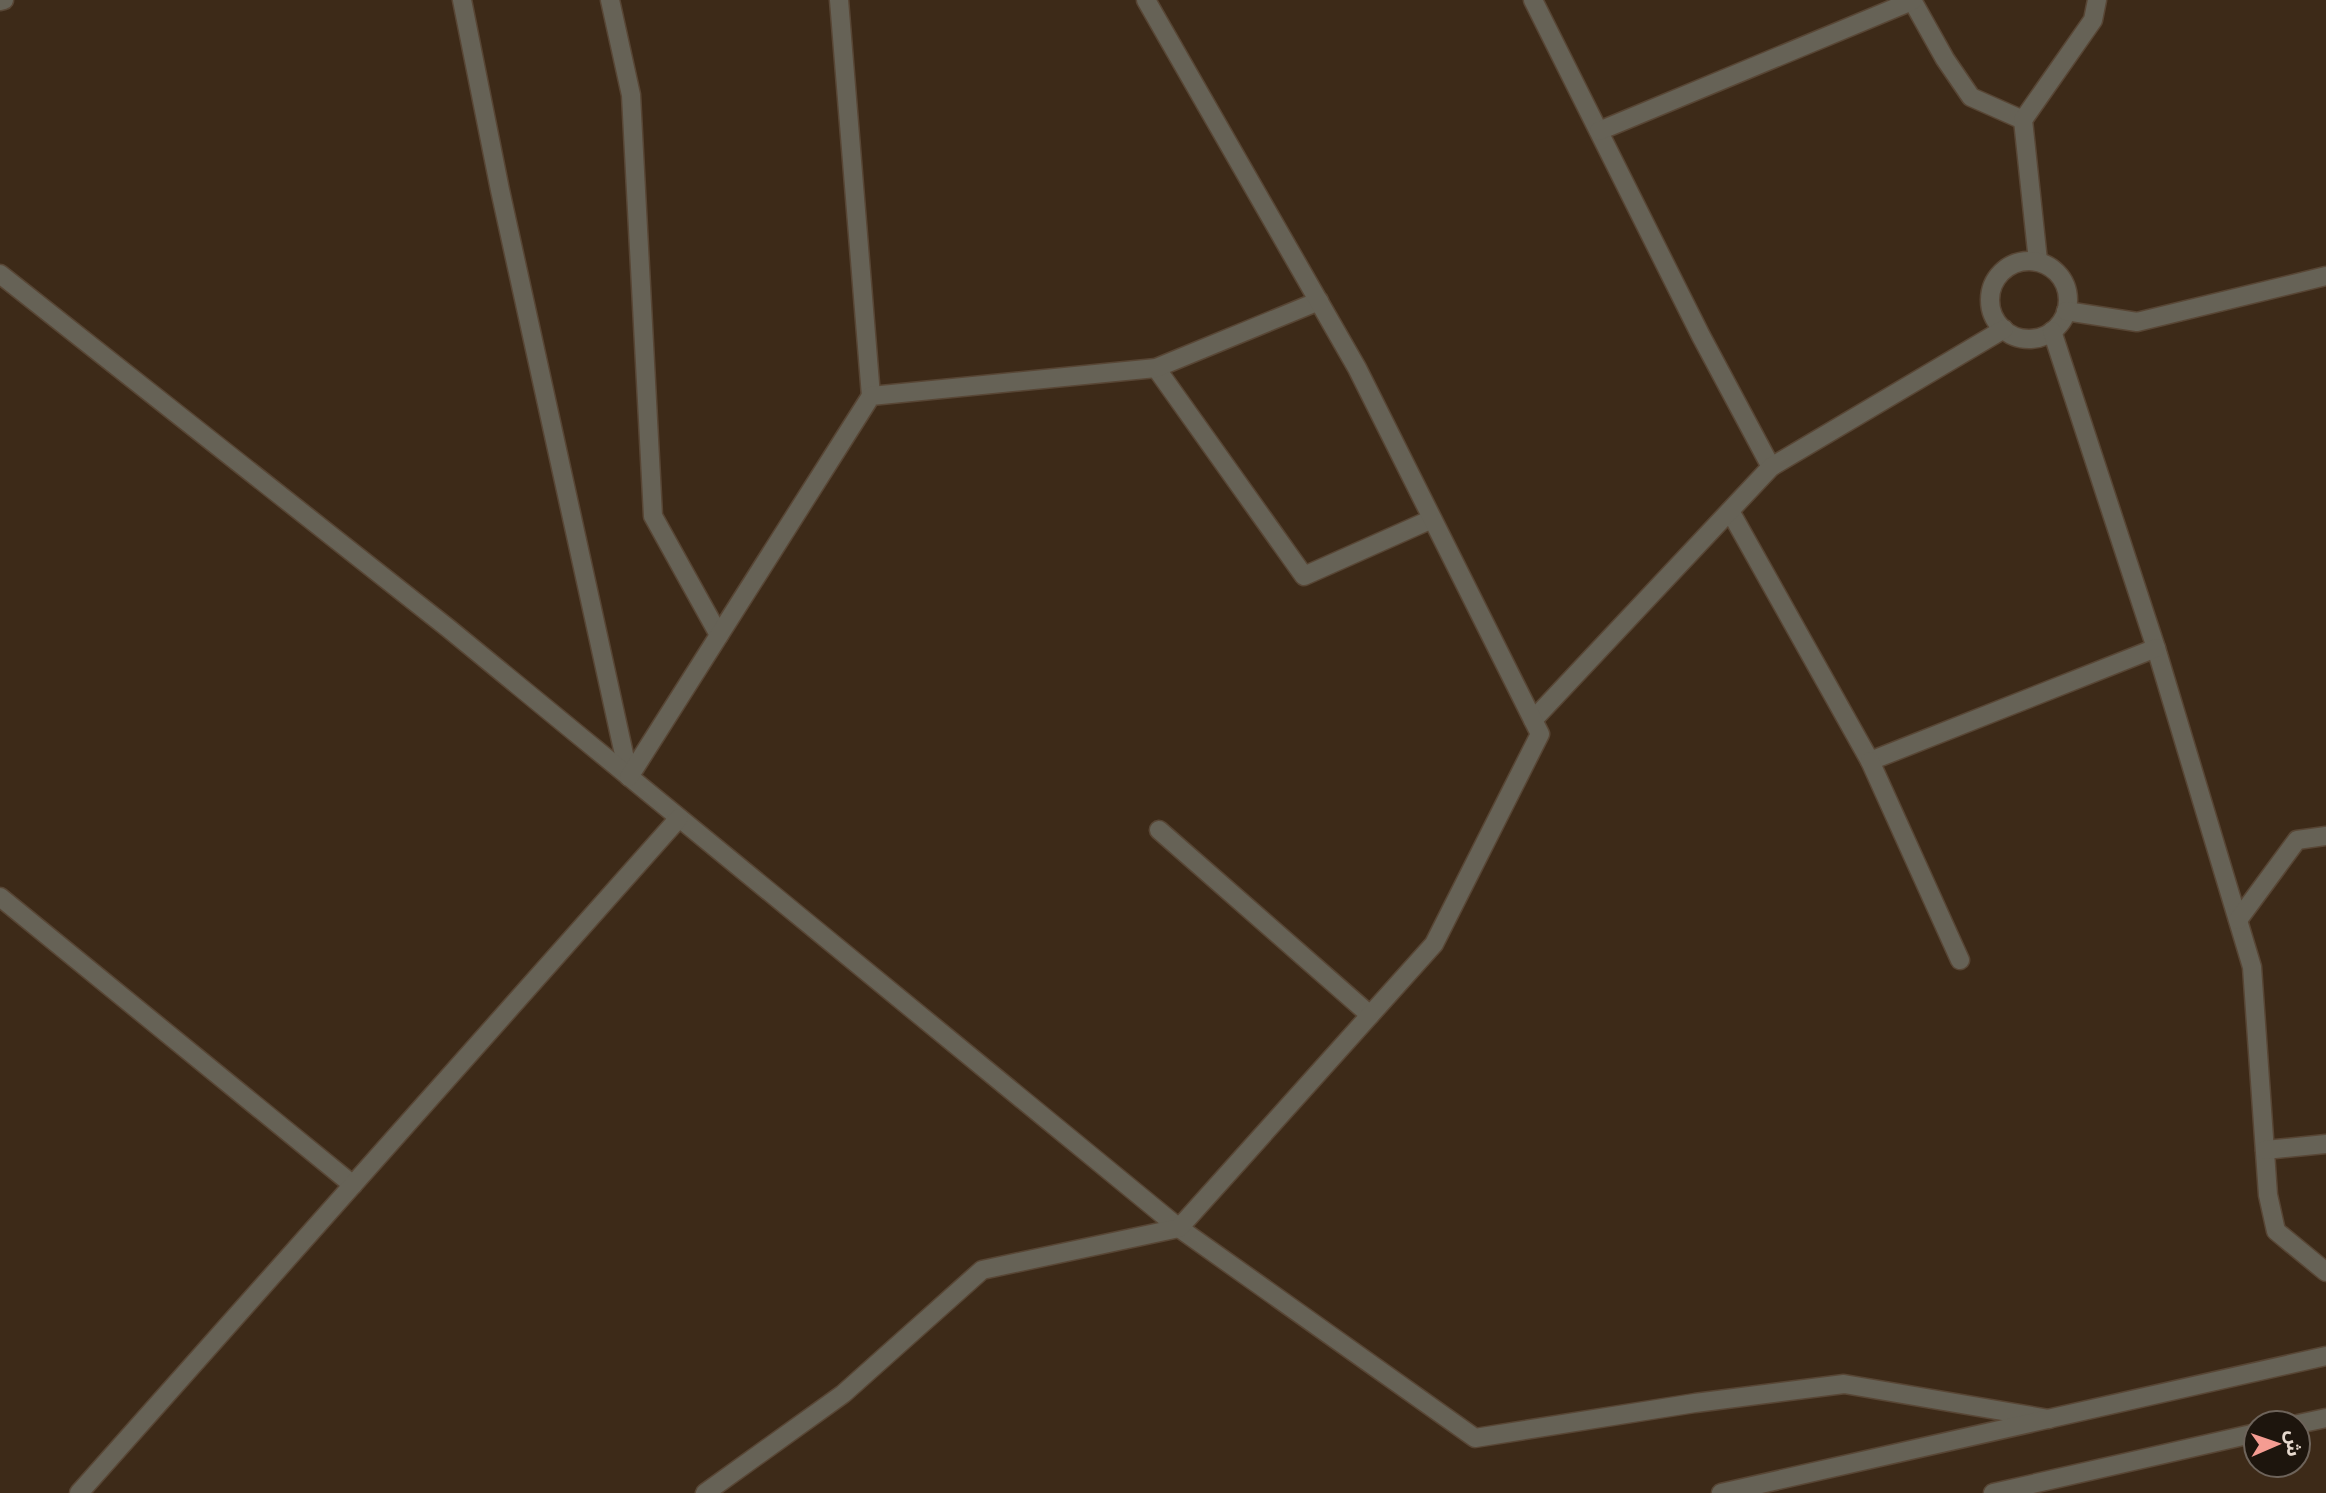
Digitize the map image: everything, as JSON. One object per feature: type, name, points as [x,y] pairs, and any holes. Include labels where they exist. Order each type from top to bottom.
[{"type":"street","points":[[462,0],[503,203],[629,777]]},
{"type":"street","points":[[610,0],[631,95],[653,516],[719,635]]},
{"type":"street","points":[[629,777],[871,396],[839,0]]},
{"type":"street","points":[[705,1493],[843,1394],[982,1270],[1179,1228],[1434,944],[1540,734],[1357,368],[1146,0]]},
{"type":"street","points":[[1533,0],[1695,324],[1771,467]]},
{"type":"street","points":[[2038,261],[2023,120],[2093,20],[2097,0]]},
{"type":"street","points":[[1599,131],[1912,1],[1945,59],[1971,97],[2023,120]]},
{"type":"street","points":[[2025,260],[2038,261],[2057,271],[2063,280],[2067,290],[2066,311],[2061,323],[2052,331],[2028,339],[2015,336],[1995,319],[1990,295],[1994,282],[2002,271],[2025,260]]},
{"type":"street","points":[[0,274],[448,628],[1179,1228],[1475,1438],[1695,1403],[1844,1384],[2049,1419]]},
{"type":"street","points":[[2066,311],[2137,322],[2326,276]]},
{"type":"street","points":[[871,396],[1156,368],[1318,301]]},
{"type":"street","points":[[1533,720],[1771,467],[2004,329]]},
{"type":"street","points":[[2052,331],[2156,648],[2252,967],[2268,1195],[2276,1231],[2326,1272]]},
{"type":"street","points":[[1156,368],[1304,576],[1433,519]]},
{"type":"street","points":[[1730,511],[1870,761],[1960,960]]},
{"type":"street","points":[[1870,761],[2156,648]]},
{"type":"street","points":[[79,1493],[679,818]]},
{"type":"street","points":[[1160,830],[1370,1015]]},
{"type":"street","points":[[2238,920],[2297,840],[2326,836]]},
{"type":"street","points":[[0,897],[353,1185]]},
{"type":"street","points":[[2265,1150],[2326,1144]]},
{"type":"street","points":[[1721,1493],[2326,1356]]},
{"type":"street","points":[[1993,1493],[2242,1436]]}]
